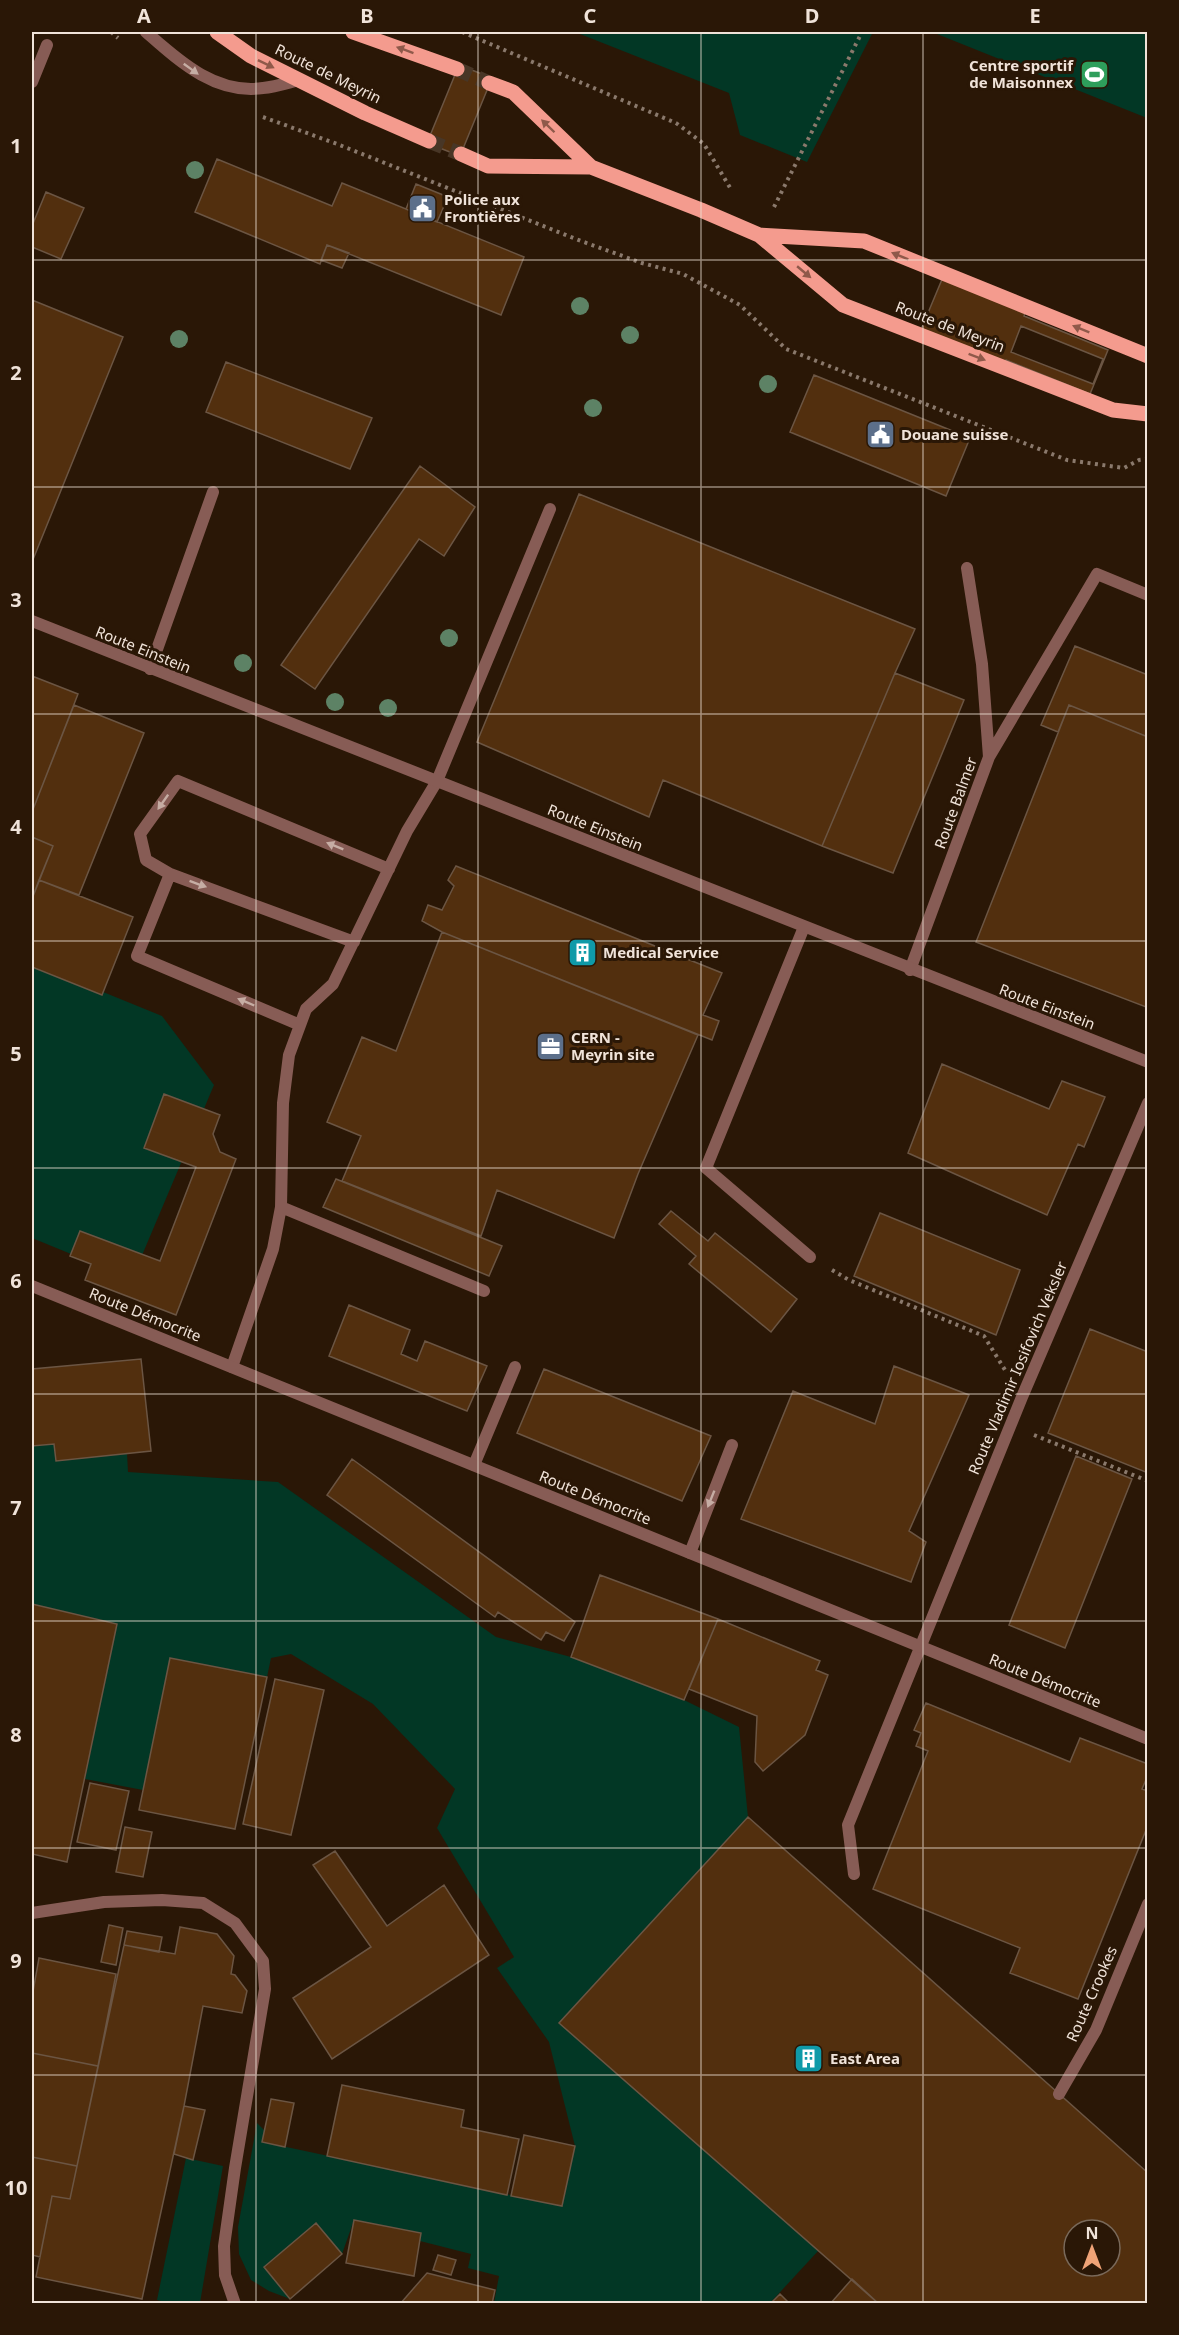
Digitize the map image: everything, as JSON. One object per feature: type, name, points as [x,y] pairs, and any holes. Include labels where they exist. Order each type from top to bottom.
[{"type":"main road","name":"Route de Meyrin","points":[[217,32],[251,56],[365,113],[429,141]]},
{"type":"main road","points":[[353,32],[457,69]]},
{"type":"main road","name":"Route de Meyrin","points":[[489,82],[513,92],[591,167]]},
{"type":"main road","name":"Route de Meyrin","points":[[461,154],[488,166],[591,167],[759,235],[843,305],[1113,410],[1148,414]]},
{"type":"main road","name":"Route de Meyrin","points":[[759,235],[864,241],[1148,356]]},
{"type":"street","points":[[146,32],[198,74],[232,87],[261,89],[299,80]]},
{"type":"street","points":[[32,82],[47,45]]},
{"type":"street","points":[[150,669],[213,492]]},
{"type":"street","points":[[232,1367],[273,1249],[281,1207],[283,1102],[288,1055],[306,1009],[333,984],[407,831],[437,781],[550,509]]},
{"type":"street","name":"Route Balmer","points":[[910,970],[989,757],[982,664],[967,568]]},
{"type":"street","points":[[989,757],[1097,574],[1148,595]]},
{"type":"street","name":"Route Einstein","points":[[32,621],[910,970],[1148,1062]]},
{"type":"street","points":[[354,942],[170,874],[146,860],[140,834],[178,782],[389,869]]},
{"type":"street","points":[[170,874],[136,956],[300,1025]]},
{"type":"street","points":[[804,927],[706,1168],[810,1257]]},
{"type":"street","name":"Route Vladimir Iosifovich Veksler","points":[[854,1874],[848,1825],[1022,1397],[1148,1103]]},
{"type":"street","points":[[281,1207],[484,1291]]},
{"type":"street","name":"Route Démocrite","points":[[32,1286],[1148,1739]]},
{"type":"street","points":[[474,1465],[515,1367]]},
{"type":"street","points":[[690,1553],[732,1445]]},
{"type":"street","points":[[32,1913],[104,1902],[162,1900],[203,1903],[236,1923],[263,1961],[265,1989],[224,2246],[225,2275],[235,2304]]},
{"type":"street","name":"Route Crookes","points":[[1059,2094],[1096,2030],[1148,1904]]},
{"type":"path","points":[[111,32],[126,44]]},
{"type":"path","points":[[462,32],[676,123],[704,144],[735,194]]},
{"type":"path","points":[[759,235],[862,32]]},
{"type":"path","points":[[253,113],[581,241],[642,263],[683,274],[740,305],[786,349],[1067,460],[1124,468],[1139,460],[1148,459]]},
{"type":"path","points":[[849,1280],[984,1336],[1022,1397],[1031,1434],[1148,1481]]},
{"type":"green space","points":[[575,32],[873,32],[807,162],[740,135],[729,93]]},
{"type":"green space","name":"Centre sportif de Maisonnex","points":[[932,32],[1147,32],[1147,118]]},
{"type":"green space","points":[[32,963],[162,1016],[214,1085],[132,1279],[32,1238]]},
{"type":"green space","points":[[54,1444],[56,1460],[127,1453],[128,1472],[278,1482],[496,1637],[571,1657],[684,1700],[739,1727],[748,1817],[559,2023],[819,2250],[770,2303],[494,2303],[499,2276],[468,2268],[471,2254],[420,2241],[421,2233],[354,2220],[342,2254],[316,2223],[264,2267],[290,2299],[269,2291],[251,2280],[239,2254],[238,2227],[257,2123],[265,2131],[263,2142],[562,2206],[575,2146],[549,2042],[497,1968],[514,1957],[437,1828],[455,1789],[373,1704],[291,1654],[271,1658],[267,1677],[171,1658],[143,1790],[85,1779],[117,1624],[32,1604],[32,1446]]},
{"type":"green space","points":[[186,2158],[223,2166],[200,2303],[169,2303],[157,2300]]},
{"type":"building","points":[[459,65],[492,78],[460,156],[427,143]]},
{"type":"building","points":[[217,159],[332,206],[342,183],[524,257],[501,315],[327,245],[320,264],[195,212]]},
{"type":"building","points":[[416,184],[448,197],[437,222],[406,209]]},
{"type":"building","points":[[46,192],[84,208],[61,259],[32,247],[32,226]]},
{"type":"building","points":[[327,245],[349,253],[342,268],[321,260]]},
{"type":"building","points":[[943,277],[1026,310],[1024,316],[1108,350],[1090,394],[1006,360],[1004,366],[920,332]]},
{"type":"building","points":[[32,300],[123,337],[32,562]]},
{"type":"building","points":[[1021,326],[1103,359],[1093,384],[1011,352]]},
{"type":"building","points":[[226,362],[372,418],[350,469],[206,412]]},
{"type":"building","name":"Douane suisse","points":[[814,375],[970,438],[946,496],[790,432]]},
{"type":"building","points":[[420,466],[475,507],[444,556],[419,539],[315,689],[281,665]]},
{"type":"building","points":[[579,494],[915,629],[822,846],[663,780],[649,817],[477,742]]},
{"type":"building","points":[[1075,646],[1148,675],[1148,737],[1069,705],[1058,732],[1041,725]]},
{"type":"building","points":[[895,673],[964,700],[893,873],[822,846]]},
{"type":"building","points":[[32,676],[78,694],[32,812]]},
{"type":"building","points":[[74,705],[144,733],[79,895],[39,880],[53,846],[32,837],[32,812]]},
{"type":"building","points":[[1069,705],[1148,737],[1146,1007],[976,942]]},
{"type":"building","points":[[32,837],[53,846],[32,899]]},
{"type":"building","name":"Medical Service","points":[[456,866],[722,973],[703,1015],[719,1021],[712,1040],[442,932],[422,921],[428,905],[442,910],[454,886],[448,880]]},
{"type":"building","points":[[39,880],[133,917],[102,995],[32,967],[32,899]]},
{"type":"building","points":[[442,932],[698,1035],[638,1174],[614,1238],[497,1190],[481,1236],[342,1181],[361,1136],[327,1122],[362,1037],[396,1051]]},
{"type":"building","points":[[942,1064],[1049,1109],[1062,1081],[1105,1097],[1084,1147],[1078,1144],[1047,1215],[908,1153]]},
{"type":"building","points":[[164,1094],[220,1115],[213,1134],[220,1152],[236,1159],[176,1315],[85,1280],[91,1264],[70,1256],[80,1231],[160,1261],[196,1167],[144,1148]]},
{"type":"building","points":[[336,1179],[502,1246],[489,1276],[323,1207]]},
{"type":"building","points":[[671,1211],[708,1241],[715,1233],[797,1299],[771,1332],[689,1264],[696,1256],[659,1224]]},
{"type":"building","points":[[880,1213],[1020,1270],[996,1335],[854,1276]]},
{"type":"building","points":[[349,1305],[410,1330],[401,1354],[417,1361],[425,1341],[487,1366],[467,1411],[329,1356]]},
{"type":"building","points":[[1090,1329],[1148,1352],[1148,1473],[1048,1433]]},
{"type":"building","points":[[141,1359],[151,1451],[56,1461],[54,1444],[32,1446],[32,1369]]},
{"type":"building","points":[[894,1366],[969,1395],[909,1531],[926,1542],[911,1582],[741,1519],[793,1391],[875,1424]]},
{"type":"building","points":[[544,1369],[711,1436],[682,1501],[517,1433]]},
{"type":"building","points":[[1076,1456],[1132,1479],[1065,1648],[1009,1625]]},
{"type":"building","points":[[352,1459],[575,1622],[564,1641],[546,1632],[541,1640],[498,1612],[495,1617],[327,1495]]},
{"type":"building","points":[[600,1575],[718,1619],[684,1700],[571,1657]]},
{"type":"building","points":[[32,1604],[117,1624],[67,1862],[32,1854]]},
{"type":"building","points":[[718,1619],[820,1661],[816,1670],[828,1675],[805,1735],[763,1771],[755,1762],[757,1716],[689,1689]]},
{"type":"building","points":[[170,1658],[267,1677],[235,1829],[139,1810]]},
{"type":"building","points":[[275,1679],[324,1690],[291,1835],[243,1824]]},
{"type":"building","points":[[926,1703],[1070,1762],[1080,1738],[1148,1764],[1148,1775],[1142,1789],[1148,1791],[1148,1825],[1078,1999],[1010,1973],[1020,1948],[873,1889],[928,1751],[916,1746],[921,1733],[914,1730]]},
{"type":"building","points":[[90,1783],[129,1791],[116,1850],[77,1842]]},
{"type":"building","name":"East Area","points":[[748,1817],[1148,2173],[1148,2304],[879,2304],[559,2023]]},
{"type":"building","points":[[125,1827],[152,1832],[143,1877],[116,1872]]},
{"type":"building","points":[[335,1851],[387,1926],[444,1885],[489,1955],[332,2059],[293,1998],[371,1947],[313,1865]]},
{"type":"building","points":[[109,1925],[123,1928],[116,1965],[101,1962]]},
{"type":"building","points":[[180,1927],[217,1934],[234,1956],[231,1974],[235,1975],[247,1991],[242,2013],[203,2006],[142,2299],[36,2277],[52,2196],[70,2199],[124,1945],[175,1954]]},
{"type":"building","points":[[127,1931],[162,1937],[159,1952],[124,1945]]},
{"type":"building","points":[[39,1958],[116,1974],[98,2066],[32,2053],[32,1997]]},
{"type":"building","points":[[32,2053],[98,2066],[77,2166],[32,2157]]},
{"type":"building","points":[[342,2085],[464,2110],[461,2127],[519,2139],[507,2195],[327,2156]]},
{"type":"building","points":[[271,2099],[294,2103],[285,2147],[262,2142]]},
{"type":"building","points":[[184,2106],[205,2110],[193,2160],[174,2154]]},
{"type":"building","points":[[524,2135],[575,2146],[562,2206],[511,2196]]},
{"type":"building","points":[[32,2157],[77,2166],[70,2199],[52,2196],[40,2257],[32,2255]]},
{"type":"building","points":[[354,2220],[421,2233],[414,2276],[346,2263]]},
{"type":"building","points":[[316,2223],[342,2254],[290,2299],[264,2267]]},
{"type":"building","points":[[438,2255],[456,2260],[451,2275],[433,2270]]},
{"type":"building","points":[[427,2273],[495,2290],[492,2304],[400,2304]]},
{"type":"building","points":[[852,2279],[879,2304],[830,2304]]},
{"type":"building","points":[[780,2294],[790,2304],[770,2304]]},
{"type":"tunnel","points":[[457,69],[489,83]]},
{"type":"tunnel","points":[[429,141],[461,154]]},
{"type":"place","name":"Centre sportif de Maisonnex","points":[[1094,75]]},
{"type":"place","name":"Police aux Frontières","points":[[423,209]]},
{"type":"place","name":"Douane suisse","points":[[880,435]]},
{"type":"place","name":"Medical Service","points":[[582,953]]},
{"type":"place","name":"CERN - Meyrin site","points":[[550,1047]]},
{"type":"place","name":"East Area","points":[[809,2059]]}]
